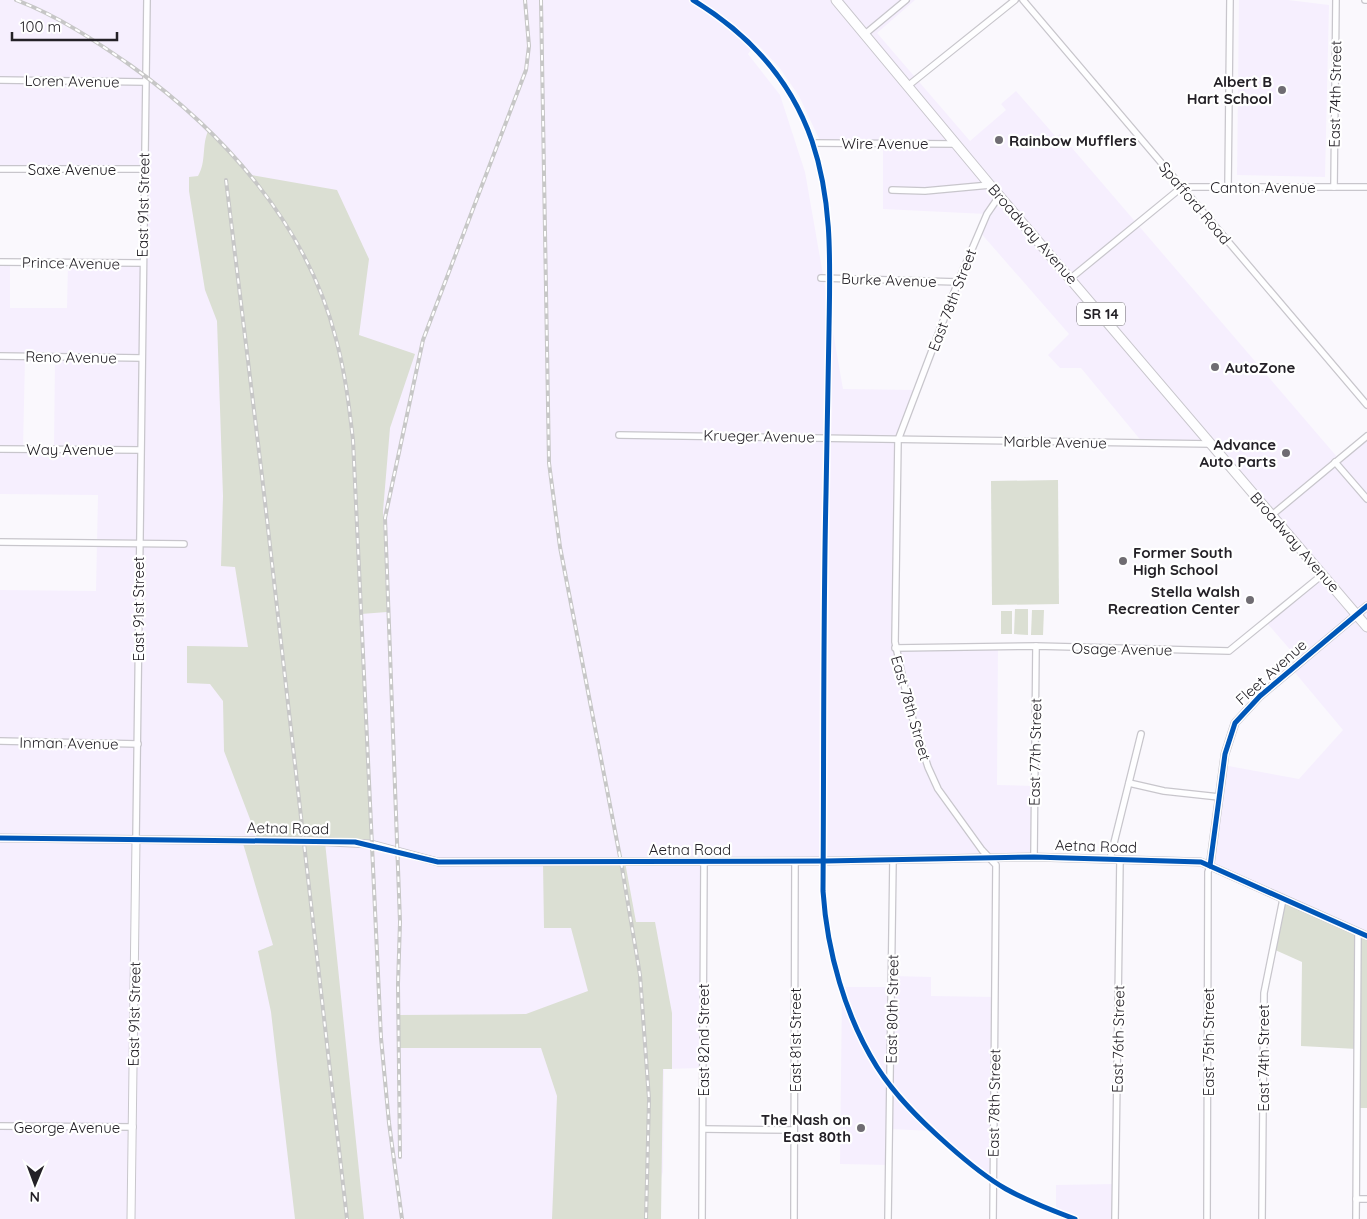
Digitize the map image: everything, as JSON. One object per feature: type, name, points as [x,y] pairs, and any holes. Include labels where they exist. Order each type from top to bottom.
[{"type":"main road","name":"Broadway Avenue","points":[[836,0],[909,85],[990,185],[1367,627]]},
{"type":"street","name":"East 91st Street","points":[[131,1219],[138,744],[142,263],[147,0]]},
{"type":"street","points":[[864,34],[906,0]]},
{"type":"street","points":[[909,85],[1015,0]]},
{"type":"street","name":"Spafford Road","points":[[1023,0],[1367,405]]},
{"type":"street","points":[[1228,187],[1230,0]]},
{"type":"street","name":"East 74th Street","points":[[1334,188],[1336,0]]},
{"type":"street","name":"Loren Avenue","points":[[0,80],[145,82]]},
{"type":"street","name":"Wire Avenue","points":[[812,143],[958,144]]},
{"type":"street","name":"Saxe Avenue","points":[[0,169],[144,169]]},
{"type":"street","points":[[892,190],[925,191],[990,185]]},
{"type":"street","name":"Canton Avenue","points":[[1182,188],[1367,187]]},
{"type":"street","points":[[1070,278],[1182,188]]},
{"type":"street","name":"East 78th Street","points":[[993,1219],[996,865],[982,850],[938,789],[928,767],[908,707],[895,648],[898,440],[986,214],[1000,195]]},
{"type":"street","name":"Prince Avenue","points":[[0,262],[142,263]]},
{"type":"street","name":"Burke Avenue","points":[[821,278],[958,282]]},
{"type":"street","name":"Reno Avenue","points":[[0,356],[142,358]]},
{"type":"street","name":"Krueger Avenue","points":[[619,435],[898,440]]},
{"type":"street","points":[[1272,515],[1367,436]]},
{"type":"street","name":"Marble Avenue","points":[[898,440],[1211,444]]},
{"type":"street","name":"Way Avenue","points":[[0,449],[140,450]]},
{"type":"street","points":[[1335,462],[1367,499]]},
{"type":"street","points":[[0,542],[184,544]]},
{"type":"street","name":"Osage Avenue","points":[[895,648],[1036,646],[1229,651],[1322,575]]},
{"type":"street","name":"Fleet Avenue","points":[[1210,866],[1226,745],[1231,730],[1242,713],[1367,606]]},
{"type":"street","name":"East 77th Street","points":[[1034,857],[1036,646]]},
{"type":"street","points":[[1110,859],[1141,734]]},
{"type":"street","name":"Inman Avenue","points":[[0,741],[138,744]]},
{"type":"street","points":[[1129,783],[1164,791],[1220,798]]},
{"type":"street","name":"Aetna Road","points":[[0,838],[136,838],[371,844],[438,862],[796,861],[1034,857],[1201,862],[1367,936]]},
{"type":"street","name":"East 80th Street","points":[[888,1219],[893,860]]},
{"type":"street","name":"East 76th Street","points":[[1115,1219],[1120,860]]},
{"type":"street","name":"East 82nd Street","points":[[702,1219],[704,861]]},
{"type":"street","name":"East 81st Street","points":[[794,1219],[796,861]]},
{"type":"street","name":"East 75th Street","points":[[1207,1219],[1208,872],[1210,866]]},
{"type":"street","name":"East 74th Street","points":[[1262,1219],[1264,993],[1283,899]]},
{"type":"street","points":[[1356,1219],[1358,932]]},
{"type":"street","name":"George Avenue","points":[[0,1126],[133,1127]]},
{"type":"street","points":[[703,1130],[794,1130]]},
{"type":"street","points":[[1356,1199],[1367,1199]]},
{"type":"shaded area","points":[[0,0],[915,0],[877,33],[970,141],[1006,110],[1001,104],[1016,91],[1056,137],[1060,134],[1338,458],[1367,436],[1367,936],[1210,866],[1223,765],[1299,779],[1343,730],[1292,669],[1300,661],[1266,622],[1322,575],[1211,444],[1143,443],[1081,368],[1060,368],[1048,355],[1069,334],[979,231],[986,214],[883,209],[883,144],[821,143],[799,96],[779,67],[756,43],[748,54],[780,95],[805,172],[843,389],[917,390],[898,440],[895,647],[998,647],[997,785],[1035,786],[1033,857],[704,861],[703,1068],[664,1069],[663,1172],[648,1219],[0,1219],[0,590],[96,591],[98,495],[0,494],[0,262],[10,262],[10,308],[67,308],[68,263],[142,263],[144,169],[0,169]],"holes":[[[25,357],[55,357],[54,449],[23,449]]]},
{"type":"shaded area","name":"Albert B Hart School","points":[[1239,0],[1288,0],[1329,5],[1325,177],[1237,175]]},
{"type":"shaded area","points":[[209,129],[251,175],[337,190],[369,259],[359,335],[415,354],[390,428],[383,511],[387,612],[361,614],[371,844],[325,842],[364,1219],[295,1219],[271,1012],[258,951],[273,945],[242,840],[258,840],[224,751],[223,701],[210,684],[187,683],[187,646],[248,647],[235,567],[221,566],[223,496],[217,321],[205,290],[189,191],[189,177],[198,176],[201,170],[205,141]]},
{"type":"shaded area","points":[[1058,480],[1059,604],[992,605],[991,481]]},
{"type":"shaded area","points":[[1015,609],[1028,609],[1028,635],[1014,634]]},
{"type":"shaded area","points":[[1032,610],[1044,610],[1043,635],[1031,635]]},
{"type":"shaded area","points":[[1001,611],[1012,611],[1012,634],[1001,634]]},
{"type":"shaded area","points":[[625,862],[636,922],[655,922],[672,1013],[672,1069],[663,1069],[661,1219],[552,1219],[557,1096],[541,1048],[400,1048],[399,1015],[526,1014],[588,991],[571,928],[544,928],[543,863]]},
{"type":"shaded area","points":[[1283,899],[1367,936],[1367,1108],[1356,1108],[1357,1049],[1301,1046],[1302,962],[1273,949]]},
{"type":"shaded area","points":[[892,976],[931,977],[931,996],[995,997],[994,1181],[933,1131],[890,1129],[889,1165],[840,1164],[842,987],[892,987]]},
{"type":"shaded area","points":[[1115,1184],[1115,1219],[1075,1219],[1056,1212],[1056,1185]]},
{"type":"railway","points":[[16,0],[61,21],[130,65],[165,91],[198,120],[229,151],[257,184],[283,220],[305,258],[323,297],[339,351],[353,440],[381,1038],[389,1123],[402,1219]]},
{"type":"railway","points":[[400,1157],[398,984],[400,922],[385,518],[423,340],[526,70],[529,46],[525,0]]},
{"type":"railway","points":[[541,0],[549,463],[560,547],[621,862],[640,975],[649,1099],[646,1219]]},
{"type":"railway","points":[[226,180],[262,476],[347,1219]]},
{"type":"cycle path","points":[[693,0],[713,13],[750,43],[780,79],[803,119],[812,141],[824,188],[829,234],[830,281],[824,593],[823,891],[833,960],[847,1005],[866,1047],[892,1089],[938,1136],[983,1174],[998,1184],[1031,1201],[1075,1219]]},
{"type":"cycle path","points":[[1210,866],[1225,754],[1235,723],[1260,696],[1367,606]]},
{"type":"cycle path","points":[[0,838],[355,842],[438,862],[826,861],[1034,857],[1201,862],[1367,936]]},
{"type":"place","name":"Albert B Hart School","points":[[1282,90]]},
{"type":"place","name":"Rainbow Mufflers","points":[[999,140]]},
{"type":"place","name":"AutoZone","points":[[1215,367]]},
{"type":"place","name":"Advance Auto Parts","points":[[1286,453]]},
{"type":"place","name":"Former South High School","points":[[1123,561]]},
{"type":"place","name":"Stella Walsh Recreation Center","points":[[1250,600]]},
{"type":"place","name":"The Nash on East 80th","points":[[861,1128]]}]
